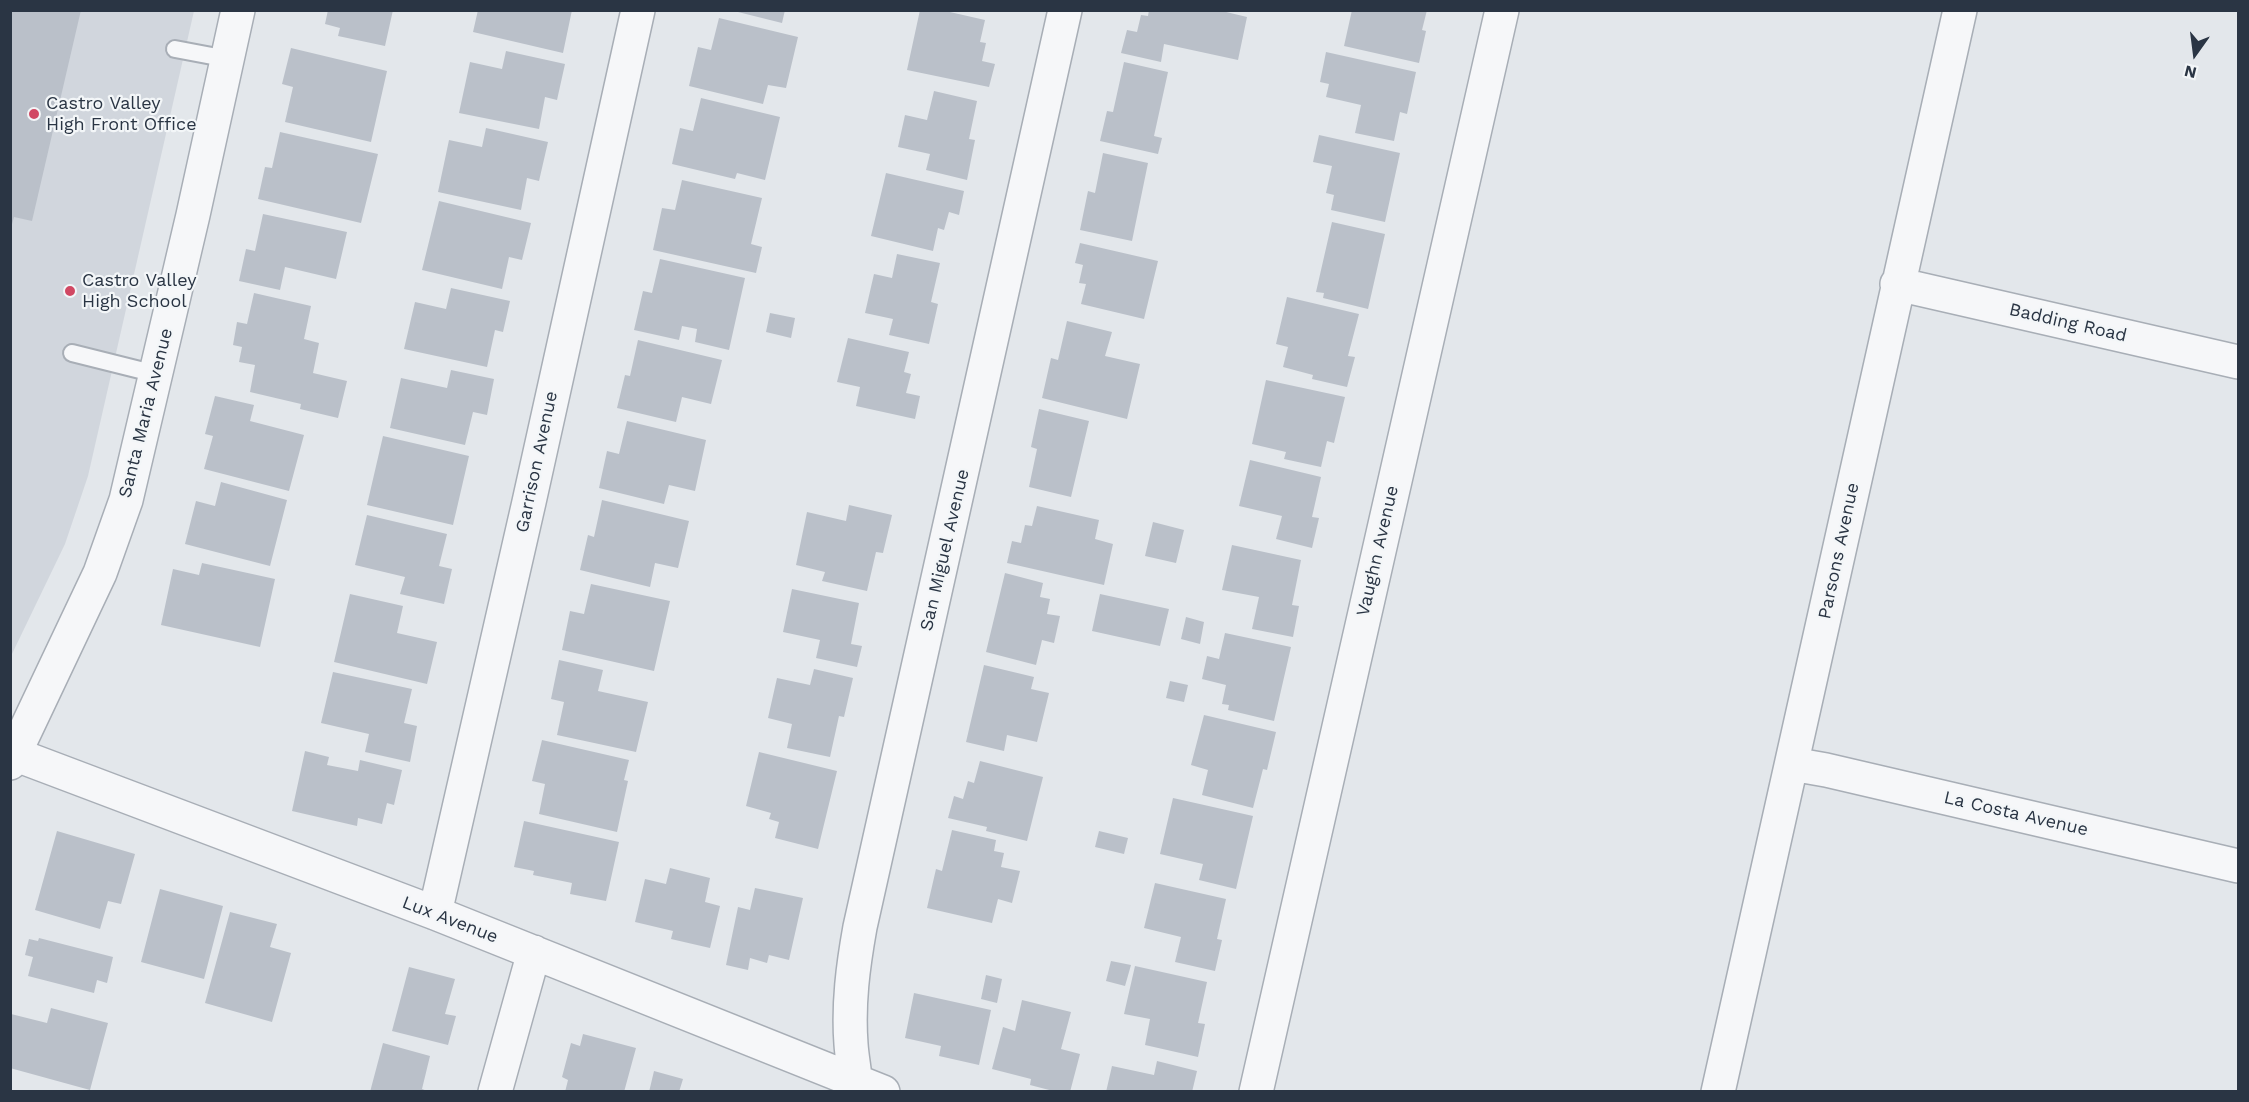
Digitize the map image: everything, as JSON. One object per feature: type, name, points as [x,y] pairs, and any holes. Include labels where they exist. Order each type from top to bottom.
[{"type":"street","name":"Santa Maria Avenue","points":[[13,758],[100,573],[126,500],[238,10]]},
{"type":"street","name":"Garrison Avenue","points":[[435,913],[638,10]]},
{"type":"street","name":"San Miguel Avenue","points":[[865,1088],[851,1045],[852,978],[860,927],[1065,10]]},
{"type":"street","name":"Vaughn Avenue","points":[[1256,1092],[1502,10]]},
{"type":"street","name":"Parsons Avenue","points":[[1718,1092],[1960,10]]},
{"type":"street","name":"Badding Road","points":[[1897,284],[2238,362]]},
{"type":"street","name":"Lux Avenue","points":[[13,758],[435,913],[865,1088]]},
{"type":"street","name":"La Costa Avenue","points":[[1792,764],[2238,866]]},
{"type":"street","points":[[495,1092],[534,952]]},
{"type":"lane","points":[[175,49],[228,59]]},
{"type":"lane","points":[[72,353],[156,374]]},
{"type":"shaded area","name":"Castro Valley High School","points":[[11,11],[194,11],[88,476],[65,544],[11,656]]},
{"type":"building","name":"Castro Valley High Front Office","points":[[10,10],[81,10],[32,221],[14,217],[11,228]]},
{"type":"building","points":[[328,10],[393,10],[385,46],[338,36],[340,28],[325,24]]},
{"type":"building","points":[[478,10],[572,10],[563,53],[473,32]]},
{"type":"building","points":[[730,10],[785,10],[782,23]]},
{"type":"building","points":[[920,10],[941,10],[985,20],[980,42],[986,43],[982,61],[995,64],[989,87],[907,70]]},
{"type":"building","points":[[1149,10],[1218,10],[1247,17],[1238,60],[1164,44],[1161,62],[1121,53],[1127,30],[1137,32],[1141,15],[1148,16]]},
{"type":"building","points":[[1352,10],[1427,10],[1422,30],[1426,31],[1419,63],[1344,46]]},
{"type":"building","points":[[719,18],[798,37],[786,88],[768,85],[763,104],[689,86],[698,47],[711,50]]},
{"type":"building","points":[[291,48],[387,71],[371,142],[285,122],[293,87],[282,84]]},
{"type":"building","points":[[506,51],[565,64],[557,100],[545,97],[539,129],[459,113],[470,62],[502,69]]},
{"type":"building","points":[[1326,52],[1416,72],[1407,114],[1400,112],[1394,141],[1355,133],[1361,105],[1326,97],[1329,84],[1320,82]]},
{"type":"building","points":[[1124,62],[1168,72],[1154,136],[1162,138],[1158,154],[1100,141],[1107,111],[1113,112]]},
{"type":"building","points":[[934,91],[977,101],[969,139],[975,140],[967,180],[926,170],[930,154],[898,147],[905,115],[927,120]]},
{"type":"building","points":[[701,98],[780,117],[765,180],[737,173],[735,179],[672,164],[680,128],[693,131]]},
{"type":"building","points":[[486,128],[548,142],[539,181],[527,178],[521,210],[438,192],[449,140],[482,147]]},
{"type":"building","points":[[280,132],[378,154],[361,223],[258,199],[265,167],[272,168]]},
{"type":"building","points":[[1319,135],[1400,153],[1385,222],[1331,210],[1334,195],[1326,193],[1332,166],[1313,162]]},
{"type":"building","points":[[1103,153],[1148,163],[1132,241],[1080,230],[1088,191],[1095,193]]},
{"type":"building","points":[[886,173],[964,191],[959,215],[949,212],[944,230],[938,228],[933,251],[871,236]]},
{"type":"building","points":[[682,180],[762,198],[751,244],[762,247],[756,273],[653,250],[662,208],[675,210]]},
{"type":"building","points":[[439,201],[531,223],[522,260],[509,257],[502,289],[422,270]]},
{"type":"building","points":[[263,214],[347,232],[336,279],[285,267],[280,290],[239,281],[246,249],[255,251]]},
{"type":"building","points":[[1332,222],[1385,234],[1368,309],[1323,298],[1324,293],[1316,292]]},
{"type":"building","points":[[1080,243],[1158,261],[1144,319],[1081,304],[1086,284],[1079,283],[1083,265],[1075,263]]},
{"type":"building","points":[[897,254],[940,263],[931,302],[938,304],[929,344],[889,335],[893,319],[865,313],[874,274],[892,278]]},
{"type":"building","points":[[660,259],[745,278],[729,350],[695,342],[697,329],[682,326],[679,340],[634,330],[643,291],[652,293]]},
{"type":"building","points":[[451,288],[510,301],[503,332],[495,330],[487,367],[404,349],[415,302],[446,309]]},
{"type":"building","points":[[254,293],[311,306],[304,339],[319,343],[313,373],[347,381],[338,418],[300,409],[301,404],[250,392],[255,365],[239,362],[242,347],[233,345],[237,322],[247,324]]},
{"type":"building","points":[[1287,297],[1359,314],[1348,356],[1355,357],[1347,387],[1312,379],[1313,375],[1283,367],[1288,347],[1276,344]]},
{"type":"building","points":[[770,313],[795,318],[791,338],[766,332]]},
{"type":"building","points":[[1067,321],[1112,332],[1105,356],[1140,364],[1127,419],[1042,398],[1051,358],[1058,360]]},
{"type":"building","points":[[848,338],[909,352],[904,372],[911,374],[906,393],[920,396],[915,419],[856,406],[860,387],[837,382]]},
{"type":"building","points":[[638,340],[722,360],[711,404],[682,397],[676,422],[617,408],[625,375],[630,376]]},
{"type":"building","points":[[451,370],[494,379],[487,415],[473,412],[465,445],[390,428],[401,378],[447,388]]},
{"type":"building","points":[[1266,380],[1345,397],[1334,443],[1327,441],[1321,467],[1284,459],[1286,452],[1252,444]]},
{"type":"building","points":[[215,396],[254,405],[250,421],[304,435],[289,491],[204,469],[213,436],[205,434]]},
{"type":"building","points":[[1039,409],[1089,421],[1071,497],[1029,487],[1037,449],[1031,447]]},
{"type":"building","points":[[627,421],[706,440],[695,491],[669,485],[664,504],[599,488],[607,451],[619,454]]},
{"type":"building","points":[[383,436],[469,456],[453,525],[367,505]]},
{"type":"building","points":[[1250,460],[1321,477],[1312,517],[1319,518],[1312,548],[1276,539],[1282,516],[1239,506]]},
{"type":"building","points":[[221,482],[287,500],[270,566],[185,544],[196,501],[215,506]]},
{"type":"building","points":[[602,500],[689,521],[678,568],[655,563],[650,587],[580,570],[588,535],[594,537]]},
{"type":"building","points":[[849,505],[892,515],[883,553],[876,552],[867,591],[822,581],[825,572],[796,565],[807,512],[846,521]]},
{"type":"building","points":[[1037,506],[1099,520],[1095,539],[1113,544],[1104,585],[1007,563],[1012,541],[1021,543],[1025,525],[1032,526]]},
{"type":"building","points":[[367,515],[447,534],[439,566],[452,569],[444,604],[400,594],[405,577],[355,565]]},
{"type":"building","points":[[1153,522],[1184,530],[1176,563],[1145,556]]},
{"type":"building","points":[[1232,545],[1301,560],[1292,605],[1299,606],[1293,637],[1252,629],[1259,597],[1222,590]]},
{"type":"building","points":[[202,563],[275,579],[260,647],[161,625],[173,569],[199,575]]},
{"type":"building","points":[[1005,573],[1043,583],[1040,597],[1050,599],[1047,614],[1060,616],[1054,643],[1042,640],[1036,665],[986,652]]},
{"type":"building","points":[[591,584],[670,601],[654,671],[562,650],[570,611],[584,614]]},
{"type":"building","points":[[792,589],[859,603],[851,644],[862,646],[857,667],[816,658],[820,640],[783,632]]},
{"type":"building","points":[[350,594],[403,606],[397,633],[437,642],[427,684],[334,662]]},
{"type":"building","points":[[1100,594],[1169,609],[1160,646],[1092,631]]},
{"type":"building","points":[[1186,617],[1204,622],[1200,644],[1181,639]]},
{"type":"building","points":[[1225,633],[1291,647],[1274,721],[1228,710],[1229,705],[1222,704],[1226,685],[1202,679],[1207,656],[1219,659]]},
{"type":"building","points":[[559,660],[603,670],[598,691],[648,702],[636,752],[557,735],[564,702],[551,699]]},
{"type":"building","points":[[984,665],[1034,677],[1031,689],[1049,693],[1037,742],[1007,735],[1004,751],[966,742]]},
{"type":"building","points":[[814,669],[853,678],[844,717],[839,716],[830,757],[787,748],[792,724],[768,718],[777,678],[810,685]]},
{"type":"building","points":[[333,672],[412,689],[404,723],[417,726],[410,762],[365,752],[369,734],[321,723]]},
{"type":"building","points":[[1170,681],[1188,685],[1184,702],[1166,698]]},
{"type":"building","points":[[1204,715],[1276,732],[1267,770],[1263,769],[1253,808],[1202,795],[1208,770],[1191,765]]},
{"type":"building","points":[[542,740],[629,760],[624,780],[628,781],[617,832],[539,814],[545,784],[532,781]]},
{"type":"building","points":[[305,751],[329,757],[327,765],[358,771],[360,760],[402,770],[394,805],[387,803],[382,824],[358,818],[357,826],[292,811]]},
{"type":"building","points":[[759,752],[837,771],[818,849],[775,838],[779,822],[769,819],[771,813],[746,806]]},
{"type":"building","points":[[980,761],[1043,777],[1027,841],[986,831],[987,827],[948,818],[954,796],[963,799],[968,781],[974,783]]},
{"type":"building","points":[[1173,798],[1253,816],[1236,889],[1199,880],[1203,864],[1160,854]]},
{"type":"building","points":[[524,821],[619,842],[606,901],[570,894],[572,883],[533,875],[534,871],[514,867]]},
{"type":"building","points":[[952,830],[996,840],[994,851],[1004,853],[1001,867],[1020,871],[1012,903],[998,899],[992,923],[927,908],[936,869],[942,871]]},
{"type":"building","points":[[57,831],[135,854],[121,904],[108,901],[100,929],[35,910]]},
{"type":"building","points":[[1099,831],[1128,838],[1124,854],[1095,847]]},
{"type":"building","points":[[670,868],[710,878],[705,902],[720,906],[710,948],[671,939],[673,931],[635,922],[645,879],[666,884]]},
{"type":"building","points":[[1155,883],[1226,899],[1217,939],[1222,940],[1215,971],[1175,962],[1181,937],[1144,928]]},
{"type":"building","points":[[755,888],[803,898],[789,960],[769,955],[767,963],[750,958],[748,970],[726,965],[738,907],[750,910]]},
{"type":"building","points":[[160,889],[223,906],[204,979],[141,962]]},
{"type":"building","points":[[230,912],[277,924],[270,947],[291,953],[272,1022],[205,1003]]},
{"type":"building","points":[[39,938],[113,957],[107,983],[97,980],[94,993],[28,976],[33,957],[25,955],[29,939],[38,941]]},
{"type":"building","points":[[1111,961],[1131,965],[1125,986],[1106,981]]},
{"type":"building","points":[[1135,966],[1207,982],[1198,1023],[1205,1024],[1198,1057],[1145,1045],[1150,1019],[1124,1014]]},
{"type":"building","points":[[409,967],[455,979],[445,1014],[456,1016],[448,1045],[392,1031]]},
{"type":"building","points":[[986,975],[1002,979],[997,1003],[981,999]]},
{"type":"building","points":[[914,993],[991,1010],[979,1065],[939,1056],[941,1046],[905,1038]]},
{"type":"building","points":[[1022,1000],[1071,1012],[1061,1049],[1080,1054],[1070,1092],[1057,1092],[1030,1085],[1031,1079],[992,1069],[1003,1027],[1015,1031]]},
{"type":"building","points":[[51,1008],[108,1023],[90,1090],[10,1068],[11,1014],[47,1023]]},
{"type":"building","points":[[583,1034],[636,1048],[624,1092],[565,1092],[568,1080],[562,1077],[571,1043],[580,1046]]},
{"type":"building","points":[[383,1043],[430,1056],[422,1089],[430,1092],[370,1092]]},
{"type":"building","points":[[1157,1061],[1197,1071],[1192,1092],[1106,1092],[1112,1066],[1154,1075]]},
{"type":"building","points":[[654,1071],[683,1079],[679,1092],[649,1092]]},
{"type":"place","name":"Castro Valley High Front Office","points":[[34,114]]},
{"type":"place","name":"Castro Valley High School","points":[[70,291]]}]
